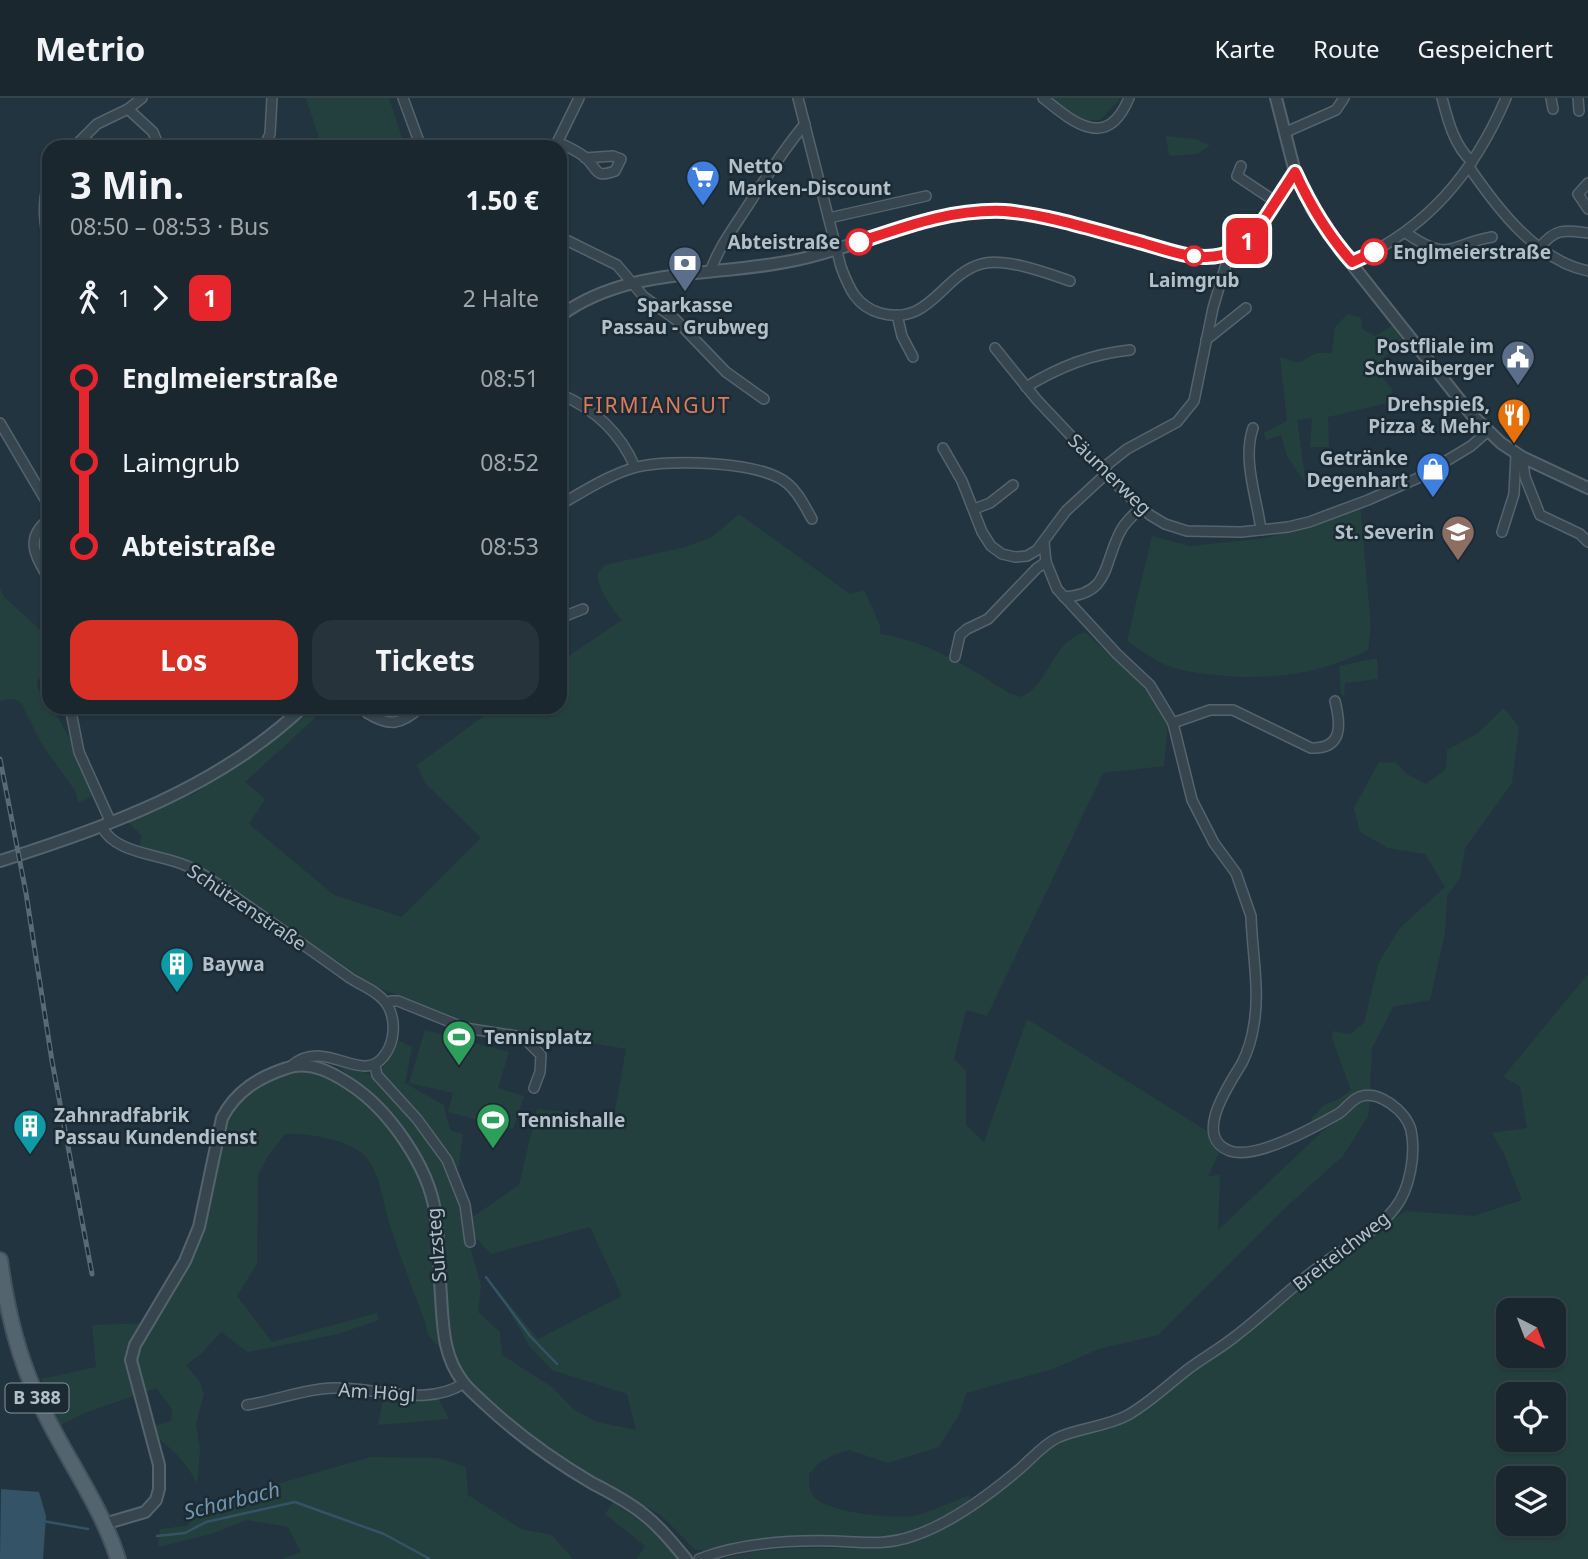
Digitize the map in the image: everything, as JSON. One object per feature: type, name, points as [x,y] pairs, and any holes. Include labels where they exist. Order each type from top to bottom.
[{"type":"main road","name":"B 388","points":[[0,1260],[12,1326],[34,1391],[104,1524],[118,1559]]},
{"type":"street","points":[[81,140],[97,124],[128,109],[142,98]]},
{"type":"street","points":[[266,140],[270,128],[272,98]]},
{"type":"street","points":[[403,98],[418,140]]},
{"type":"street","points":[[559,140],[579,98]]},
{"type":"street","points":[[799,98],[836,250],[850,292],[872,310],[897,315],[914,313],[937,298],[961,275],[982,264],[1003,263],[1070,281]]},
{"type":"street","points":[[1043,98],[1074,122],[1086,128],[1097,128],[1109,124],[1122,113],[1129,98]]},
{"type":"street","points":[[1276,98],[1295,172],[1312,209],[1335,243],[1471,414],[1519,455],[1588,488]]},
{"type":"street","points":[[1286,132],[1336,110],[1344,98]]},
{"type":"street","points":[[1442,98],[1454,138],[1501,209],[1540,247],[1560,261],[1588,271]]},
{"type":"street","points":[[1352,262],[1377,251],[1406,233],[1440,202],[1470,164],[1506,98]]},
{"type":"street","points":[[1551,98],[1553,109]]},
{"type":"street","points":[[1578,98],[1579,111]]},
{"type":"street","points":[[128,109],[148,127],[157,140]]},
{"type":"street","points":[[710,272],[737,222],[788,144],[805,124]]},
{"type":"street","points":[[567,150],[585,158]]},
{"type":"street","points":[[1241,166],[1237,176],[1276,202]]},
{"type":"street","points":[[567,312],[594,297],[632,283],[778,264],[836,250],[933,217],[971,211],[1007,212],[1047,219],[1187,255],[1213,256],[1230,251],[1254,235],[1295,172]]},
{"type":"street","points":[[1588,183],[1578,194],[1588,209]]},
{"type":"street","points":[[829,218],[926,196]]},
{"type":"street","points":[[1540,247],[1558,231],[1588,233]]},
{"type":"street","points":[[1406,233],[1427,248],[1442,251],[1492,237]]},
{"type":"street","points":[[567,240],[617,265],[644,297],[675,319],[736,381],[764,399]]},
{"type":"street","points":[[943,448],[974,509],[982,532],[992,546],[1002,554],[1027,556],[1044,542],[1066,511],[1127,449],[1177,422],[1187,412],[1198,390],[1206,340],[1230,251]]},
{"type":"street","points":[[1206,340],[1246,308]]},
{"type":"street","points":[[897,315],[902,336],[913,357]]},
{"type":"street","name":"Säumerweg","points":[[995,348],[1064,430],[1141,508],[1157,519],[1187,531],[1261,530],[1309,522],[1398,488],[1450,460],[1488,431]]},
{"type":"street","points":[[1026,387],[1055,369],[1111,352],[1130,350]]},
{"type":"street","points":[[567,397],[601,418],[627,449],[635,467]]},
{"type":"street","points":[[0,423],[42,494]]},
{"type":"street","points":[[1253,428],[1249,440],[1250,454],[1261,530]]},
{"type":"street","points":[[1502,532],[1514,494],[1519,455]]},
{"type":"street","points":[[1519,455],[1540,515],[1580,534],[1588,542]]},
{"type":"street","points":[[567,501],[635,467],[692,462],[763,472],[787,483],[796,492],[812,519]]},
{"type":"street","points":[[974,509],[990,503],[1013,485]]},
{"type":"street","points":[[1064,597],[1085,593],[1098,584],[1121,529],[1141,508]]},
{"type":"street","points":[[42,527],[36,533],[34,549],[42,565]]},
{"type":"street","points":[[955,657],[956,642],[960,635],[988,619],[1046,562],[1044,542]]},
{"type":"street","name":"Breiteichweg","points":[[699,1559],[745,1548],[786,1543],[832,1541],[874,1544],[900,1540],[937,1526],[1016,1473],[1059,1436],[1113,1421],[1143,1405],[1237,1336],[1318,1267],[1379,1224],[1400,1200],[1409,1177],[1412,1147],[1410,1127],[1394,1107],[1376,1097],[1361,1096],[1339,1114],[1256,1150],[1230,1151],[1218,1140],[1214,1128],[1215,1112],[1248,1048],[1255,1020],[1251,916],[1236,873],[1214,843],[1192,800],[1173,723],[1150,685],[1064,597],[1051,578],[1046,562]]},
{"type":"street","points":[[567,615],[583,609]]},
{"type":"street","points":[[1173,723],[1210,710],[1233,710],[1311,748],[1318,748],[1325,747],[1337,737],[1339,719],[1335,701]]},
{"type":"street","points":[[71,714],[79,752],[106,825]]},
{"type":"street","points":[[0,861],[106,825],[201,781],[254,747],[294,714]]},
{"type":"street","points":[[369,714],[382,722],[402,722],[412,714]]},
{"type":"street","name":"Schützenstraße","points":[[106,825],[107,836],[114,841],[176,861],[209,879],[387,1003],[398,1001],[465,1028],[523,1037],[541,1055],[540,1072],[534,1088]]},
{"type":"street","points":[[104,1524],[145,1512],[156,1500],[161,1478],[131,1360],[135,1345],[186,1261],[199,1227],[215,1142],[230,1102],[255,1081],[291,1066],[300,1058],[317,1055],[364,1067],[374,1066],[385,1056],[393,1031],[393,1018],[387,1003]]},
{"type":"street","name":"Sulzsteg","points":[[291,1066],[309,1066],[324,1070],[359,1090],[383,1112],[410,1149],[428,1185],[435,1209],[442,1326],[447,1352],[464,1384],[517,1433],[552,1459],[641,1511],[662,1530],[686,1559]]},
{"type":"street","name":"Sulzsteg","points":[[374,1066],[377,1075],[417,1119],[447,1160],[465,1205],[470,1242]]},
{"type":"street","name":"Am Högl","points":[[247,1405],[323,1389],[357,1388],[437,1396],[464,1384]]},
{"type":"green space","points":[[306,98],[389,98],[403,140],[320,140]]},
{"type":"green space","points":[[1049,98],[1119,100],[1100,120],[1084,120],[1072,116]]},
{"type":"green space","points":[[1166,136],[1195,139],[1210,145],[1197,154],[1169,156]]},
{"type":"green space","points":[[1348,314],[1361,318],[1362,329],[1375,336],[1392,326],[1403,342],[1380,361],[1383,370],[1381,376],[1393,390],[1388,403],[1328,417],[1329,447],[1310,447],[1312,418],[1297,420],[1306,484],[1287,456],[1281,435],[1266,440],[1264,433],[1287,421],[1280,357],[1298,363],[1317,353],[1332,353],[1335,327]]},
{"type":"green space","points":[[1360,504],[1371,628],[1368,650],[1331,665],[1294,674],[1236,677],[1170,666],[1127,641],[1152,536],[1190,546],[1268,538]]},
{"type":"green space","points":[[739,514],[850,594],[864,590],[880,625],[880,634],[905,639],[930,649],[1021,697],[1035,687],[1062,648],[1085,632],[1143,684],[1168,722],[1164,766],[1103,773],[987,1016],[966,1010],[954,1059],[966,1071],[966,1125],[984,1142],[1027,1019],[1207,1131],[1219,1153],[1208,1176],[1220,1175],[1218,1230],[1323,1131],[1348,1114],[1358,1103],[1370,1101],[1368,1116],[1343,1156],[1286,1207],[1158,1335],[1099,1349],[1053,1369],[966,1393],[960,1413],[939,1447],[888,1463],[849,1450],[820,1462],[809,1474],[809,1484],[816,1499],[850,1512],[896,1517],[918,1515],[969,1495],[970,1500],[940,1520],[893,1536],[860,1539],[830,1536],[754,1539],[703,1551],[694,1549],[663,1517],[570,1464],[529,1437],[464,1375],[454,1358],[448,1330],[442,1228],[402,1128],[377,1099],[338,1066],[351,1067],[377,1077],[399,1041],[412,1047],[405,1083],[444,1105],[450,1130],[463,1134],[453,1185],[481,1286],[478,1312],[500,1332],[502,1355],[552,1387],[573,1409],[597,1422],[636,1430],[627,1394],[552,1370],[530,1347],[496,1288],[538,1339],[622,1296],[590,1227],[491,1254],[475,1237],[471,1218],[519,1185],[537,1109],[614,1116],[626,1049],[468,1022],[374,986],[192,863],[139,848],[142,836],[128,822],[195,793],[263,749],[304,714],[319,714],[245,782],[265,799],[249,824],[334,895],[402,917],[481,838],[425,783],[417,765],[486,714],[567,714],[567,657],[622,620],[599,584],[599,571],[605,565],[685,547],[712,537]]},
{"type":"green space","points":[[0,589],[4,597],[42,632],[42,675],[37,685],[42,695],[42,714],[56,714],[72,743],[94,795],[78,803],[76,792],[41,743],[20,701],[0,701]]},
{"type":"green space","points":[[1377,658],[1378,679],[1345,683],[1344,696],[1341,694],[1339,666]]},
{"type":"green space","points":[[1504,708],[1519,727],[1512,783],[1465,848],[1460,878],[1447,896],[1445,932],[1430,1000],[1393,1007],[1372,1048],[1370,1093],[1312,1124],[1311,1119],[1324,1105],[1351,1090],[1332,1038],[1333,1031],[1350,1034],[1364,1023],[1379,962],[1400,928],[1445,887],[1425,854],[1388,848],[1360,832],[1354,808],[1379,762],[1396,763],[1407,774],[1426,784],[1446,769],[1447,750],[1477,734]]},
{"type":"green space","points":[[1588,974],[1588,1559],[723,1559],[781,1549],[890,1547],[919,1540],[953,1521],[1045,1448],[1067,1438],[1106,1428],[1375,1230],[1406,1211],[1474,1216],[1522,1200],[1505,1156],[1492,1133],[1527,1128],[1520,1086],[1503,1077]]},
{"type":"green space","name":"Tennisplatz","points":[[425,1030],[509,1052],[498,1088],[524,1096],[513,1129],[448,1112],[453,1093],[409,1083]]},
{"type":"green space","points":[[305,1071],[341,1083],[378,1112],[420,1179],[429,1201],[432,1224],[437,1335],[441,1347],[428,1333],[391,1229],[378,1180],[369,1162],[356,1149],[337,1141],[285,1134],[258,1175],[257,1264],[237,1296],[272,1342],[377,1313],[379,1320],[338,1334],[248,1352],[221,1332],[202,1353],[186,1365],[200,1382],[204,1394],[196,1424],[200,1450],[197,1484],[180,1458],[156,1437],[154,1426],[171,1421],[172,1409],[156,1388],[85,1413],[60,1425],[41,1379],[96,1367],[92,1325],[152,1323],[188,1264],[214,1152],[235,1108],[252,1091],[275,1078]]},
{"type":"green space","points":[[385,1391],[437,1396],[449,1419],[378,1425]]},
{"type":"green space","points":[[371,1457],[439,1458],[466,1467],[468,1495],[521,1529],[552,1535],[573,1559],[282,1559],[301,1552],[288,1527],[247,1520],[211,1534],[158,1547],[160,1529],[187,1526],[204,1505],[223,1503],[277,1484]]},
{"type":"green space","points":[[613,1503],[648,1528],[679,1559],[637,1559],[645,1546],[605,1514]]},
{"type":"water","points":[[1,1489],[39,1492],[46,1516],[43,1559],[0,1559]]},
{"type":"waterway","points":[[486,1277],[530,1336],[557,1364]]},
{"type":"waterway","name":"Scharbach","points":[[157,1536],[185,1533],[206,1522],[295,1502],[384,1534],[430,1559]]},
{"type":"waterway","name":"Scharbach","points":[[43,1521],[88,1529]]},
{"type":"railway","points":[[0,759],[92,1274]]},
{"type":"bus line","name":"1","points":[[859,242],[933,217],[971,211],[1007,212],[1047,219],[1187,255],[1222,255],[1254,235],[1295,172],[1312,209],[1335,243],[1352,262],[1374,252]]},
{"type":"place","name":"Netto Marken-Discount","points":[[703,207]]},
{"type":"place","name":"Abteistraße","points":[[859,242]]},
{"type":"place","name":"Englmeierstraße","points":[[1374,252]]},
{"type":"place","name":"Laimgrub","points":[[1194,256]]},
{"type":"place","name":"Sparkasse Passau - Grubweg","points":[[685,293]]},
{"type":"place","name":"Postfliale im Schwaiberger","points":[[1518,387]]},
{"type":"place","name":"Drehspieß, Pizza & Mehr","points":[[1514,445]]},
{"type":"place","name":"Getränke Degenhart","points":[[1433,499]]},
{"type":"place","name":"St. Severin","points":[[1458,562]]},
{"type":"place","name":"Baywa","points":[[177,994]]},
{"type":"place","name":"Tennisplatz","points":[[459,1067]]},
{"type":"place","name":"Tennishalle","points":[[493,1150]]},
{"type":"place","name":"Zahnradfabrik Passau Kundendienst","points":[[30,1156]]},
{"type":"district","name":"FIRMIANGUT","points":[[657,406]]}]
